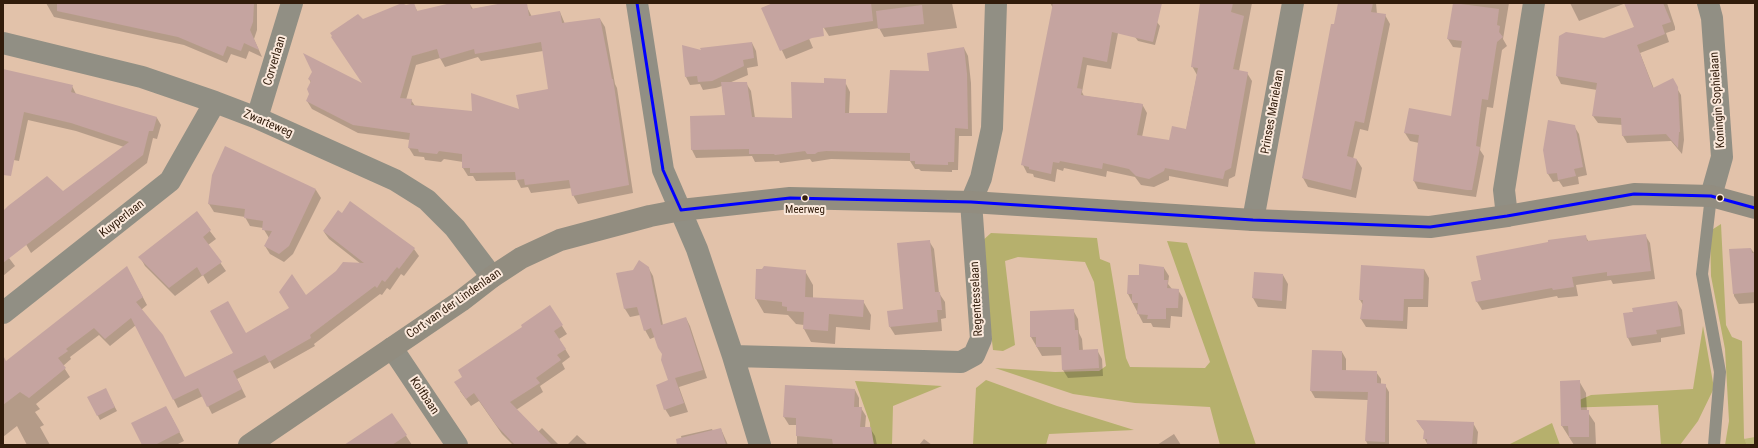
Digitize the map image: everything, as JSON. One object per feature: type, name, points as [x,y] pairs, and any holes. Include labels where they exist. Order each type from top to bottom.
[{"type":"main road","name":"Cort van der Lindenlaan","points":[[249,445],[461,301],[492,277],[521,258],[560,240],[682,210],[790,198],[971,202],[1253,220],[1430,226],[1507,216],[1634,194],[1711,196],[1755,208]]},
{"type":"street","name":"Corverlaan","points":[[257,118],[292,3]]},
{"type":"street","points":[[637,3],[663,170],[682,210],[697,249],[733,356],[760,445]]},
{"type":"street","name":"Regentesselaan","points":[[733,356],[961,362],[974,355],[981,339],[971,202],[981,178],[992,128],[996,3]]},
{"type":"street","name":"Prinses Marielaan","points":[[1253,220],[1293,3]]},
{"type":"street","points":[[1507,216],[1504,190],[1534,3]]},
{"type":"street","name":"Koningin Sophielaan","points":[[1708,3],[1712,18],[1722,157],[1711,196]]},
{"type":"street","name":"Zwarteweg","points":[[3,43],[142,77],[215,102],[257,118],[395,180],[427,200],[455,228],[492,277]]},
{"type":"street","name":"Kuyperlaan","points":[[3,313],[170,181],[215,102]]},
{"type":"street","name":"Kolfbaan","points":[[392,348],[457,445]]},
{"type":"lane","points":[[1711,196],[1702,274],[1720,372],[1714,445]]},
{"type":"shaded area","points":[[1721,224],[1726,325],[1732,337],[1742,341],[1744,438],[1747,445],[1725,445],[1729,421],[1725,349],[1711,276],[1710,231]]},
{"type":"shaded area","points":[[991,233],[1097,238],[1100,259],[1110,263],[1126,358],[1130,367],[1205,368],[1210,362],[1167,241],[1187,243],[1256,445],[1220,445],[1210,407],[1135,403],[1073,394],[995,368],[1055,372],[1099,371],[1106,366],[1094,282],[1085,262],[1018,257],[1005,261],[1015,345],[1003,351],[993,350],[981,242]]},
{"type":"shaded area","points":[[1703,326],[1714,388],[1698,421],[1680,445],[1661,445],[1658,405],[1561,408],[1591,395],[1693,389]]},
{"type":"shaded area","points":[[986,380],[1057,406],[1134,430],[1049,434],[1046,445],[973,445],[976,388]]},
{"type":"shaded area","points":[[855,381],[942,386],[893,406],[892,445],[871,445],[870,423]]},
{"type":"shaded area","points":[[1552,423],[1560,445],[1508,445]]},
{"type":"shaded area","points":[[1755,437],[1755,445],[1747,445],[1744,439]]},
{"type":"building","points":[[57,3],[254,3],[253,22],[250,30],[259,50],[244,43],[241,51],[227,46],[223,56],[178,37],[57,11]]},
{"type":"building","points":[[402,3],[406,5],[414,3],[417,11],[451,3],[470,3],[471,9],[503,3],[527,3],[529,16],[560,11],[562,23],[600,18],[613,79],[629,185],[572,196],[569,180],[525,185],[524,179],[516,180],[515,172],[470,173],[470,168],[462,168],[462,154],[439,151],[437,154],[419,152],[418,149],[408,148],[410,133],[353,125],[306,101],[309,94],[307,89],[311,81],[308,79],[312,72],[303,53],[362,83],[331,37],[332,36],[330,33],[358,14],[363,19]],"holes":[[[541,42],[548,89],[516,95],[519,109],[471,93],[472,111],[411,105],[412,99],[400,98],[412,56],[437,49],[440,59],[474,49],[475,54]]]},
{"type":"building","points":[[773,3],[871,3],[873,21],[823,28],[824,36],[812,38],[780,51],[761,8]]},
{"type":"building","points":[[1053,3],[1162,3],[1153,42],[1112,32],[1107,62],[1083,57],[1077,88],[1082,89],[1081,95],[1143,104],[1137,135],[1169,140],[1172,126],[1186,129],[1198,68],[1191,67],[1200,3],[1233,3],[1231,12],[1244,16],[1233,69],[1248,72],[1231,168],[1225,171],[1223,179],[1165,168],[1164,171],[1149,179],[1136,176],[1129,169],[1103,163],[1102,169],[1060,161],[1059,163],[1053,162],[1051,174],[1029,169],[1029,167],[1021,165]]},
{"type":"building","points":[[1338,3],[1373,3],[1371,12],[1386,14],[1364,123],[1355,121],[1347,156],[1357,159],[1351,190],[1302,178],[1331,24],[1334,24]]},
{"type":"building","points":[[1453,3],[1499,9],[1497,25],[1500,26],[1499,32],[1503,37],[1497,42],[1488,100],[1482,99],[1476,146],[1480,147],[1472,190],[1413,181],[1419,135],[1404,133],[1409,108],[1451,116],[1462,41],[1447,39]]},
{"type":"building","points":[[1624,3],[1663,3],[1671,22],[1662,25],[1665,34],[1637,45],[1653,88],[1673,78],[1678,87],[1680,132],[1678,148],[1666,134],[1622,136],[1621,118],[1592,116],[1597,83],[1556,76],[1559,36],[1566,32],[1604,38],[1634,27]]},
{"type":"building","points":[[922,5],[924,24],[878,29],[876,11]]},
{"type":"building","points":[[752,42],[754,58],[743,60],[744,66],[712,81],[698,82],[697,76],[685,77],[682,45],[701,50],[700,48]]},
{"type":"building","points":[[964,47],[967,74],[968,129],[955,128],[954,162],[948,162],[948,165],[915,164],[915,161],[910,161],[910,153],[826,151],[815,154],[807,154],[805,151],[775,155],[749,154],[749,149],[691,150],[690,116],[725,115],[721,82],[747,82],[752,117],[792,118],[791,82],[824,83],[824,78],[846,79],[845,113],[887,113],[890,70],[929,71],[927,53]]},
{"type":"building","points":[[3,69],[73,85],[71,92],[157,117],[153,131],[149,131],[143,155],[3,263],[3,211],[8,206],[47,176],[63,191],[129,142],[71,123],[24,112],[11,176],[3,175]]},
{"type":"building","points":[[1548,120],[1575,125],[1583,167],[1574,169],[1576,176],[1558,180],[1557,173],[1547,174],[1543,150]]},
{"type":"building","points":[[225,146],[316,189],[289,246],[279,254],[264,246],[272,231],[262,230],[263,221],[244,218],[245,209],[208,204],[212,175]]},
{"type":"building","points":[[350,201],[415,248],[399,269],[397,267],[385,282],[382,280],[377,288],[375,286],[310,335],[311,338],[269,362],[265,355],[233,371],[242,389],[207,407],[198,388],[173,400],[131,318],[105,339],[94,328],[66,349],[68,351],[58,358],[66,368],[29,398],[20,392],[3,405],[3,355],[6,361],[127,266],[143,297],[136,302],[163,335],[185,377],[233,353],[210,311],[228,301],[246,333],[289,308],[279,292],[292,274],[306,295],[336,271],[343,262],[364,263],[323,231],[338,210],[342,213]]},
{"type":"building","points":[[197,211],[211,230],[203,237],[222,262],[202,276],[197,267],[169,288],[138,257]]},
{"type":"building","points":[[1646,234],[1651,271],[1607,276],[1607,272],[1572,277],[1574,287],[1553,290],[1552,288],[1476,302],[1471,282],[1481,280],[1476,256],[1548,242],[1548,240],[1586,235],[1587,241]]},
{"type":"building","points":[[930,240],[935,292],[940,292],[942,310],[937,310],[938,322],[889,327],[887,311],[903,309],[897,243]]},
{"type":"building","points":[[1751,248],[1752,253],[1755,253],[1755,292],[1733,294],[1729,249]]},
{"type":"building","points":[[639,260],[649,267],[661,325],[686,317],[703,370],[675,378],[684,403],[664,410],[656,385],[668,380],[661,360],[662,354],[658,348],[651,328],[644,331],[637,307],[624,309],[616,273],[633,270]]},
{"type":"building","points":[[1139,264],[1164,267],[1164,280],[1168,280],[1167,288],[1179,289],[1178,308],[1166,308],[1166,319],[1147,319],[1148,315],[1137,314],[1138,303],[1132,303],[1132,294],[1127,294],[1128,275],[1139,275]]},
{"type":"building","points":[[1361,265],[1424,269],[1423,299],[1404,299],[1403,321],[1360,319],[1363,300],[1359,300]]},
{"type":"building","points":[[764,266],[806,270],[805,297],[864,300],[863,317],[829,314],[828,331],[803,329],[804,312],[787,311],[787,307],[782,306],[782,302],[755,299],[756,269],[762,269]]},
{"type":"building","points":[[1254,272],[1283,274],[1282,301],[1252,298]]},
{"type":"building","points":[[1677,301],[1681,326],[1656,330],[1657,334],[1627,338],[1623,313],[1633,312],[1632,308]]},
{"type":"building","points":[[550,305],[563,325],[554,331],[566,349],[557,355],[561,360],[536,378],[540,383],[510,402],[552,445],[515,445],[496,425],[474,393],[466,399],[454,382],[462,377],[458,370],[522,327],[521,325]]},
{"type":"building","points":[[1074,309],[1075,330],[1078,330],[1079,350],[1098,349],[1099,368],[1062,370],[1061,347],[1036,347],[1036,337],[1030,337],[1030,311]]},
{"type":"building","points":[[1312,350],[1342,351],[1342,370],[1377,371],[1377,383],[1386,384],[1385,442],[1365,441],[1368,392],[1310,391]]},
{"type":"building","points":[[1580,380],[1581,410],[1589,410],[1589,437],[1569,437],[1568,426],[1561,426],[1560,381]]},
{"type":"building","points":[[785,385],[855,389],[854,407],[862,407],[860,427],[871,427],[874,445],[833,445],[832,439],[796,436],[796,418],[783,417]]},
{"type":"building","points":[[106,388],[115,407],[97,416],[87,397]]},
{"type":"building","points":[[166,406],[180,432],[155,445],[142,445],[131,423]]},
{"type":"building","points":[[392,413],[407,435],[392,445],[344,445]]},
{"type":"building","points":[[1416,420],[1474,422],[1472,445],[1427,445],[1427,439],[1423,439],[1424,431]]},
{"type":"building","points":[[721,428],[726,445],[677,445],[676,439]]},
{"type":"transit line","points":[[637,3],[663,170],[681,210]]},
{"type":"transit line","points":[[681,210],[790,198],[971,202],[1253,220],[1430,227],[1507,216],[1634,194],[1711,196],[1755,208]]},
{"type":"place","name":"Meerweg","points":[[805,198]]}]
